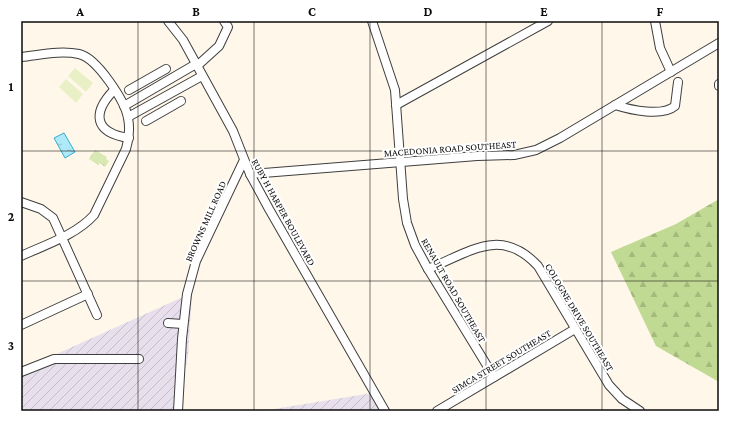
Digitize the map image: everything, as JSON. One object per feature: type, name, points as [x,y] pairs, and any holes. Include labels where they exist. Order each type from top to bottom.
[{"type":"street","name":"RUBY H HARPER BOULEVARD","points":[[168,21],[183,40],[233,131],[250,174],[385,411]]},
{"type":"street","points":[[124,106],[196,65],[219,46],[228,27],[224,21]]},
{"type":"street","name":"RENAULT ROAD SOUTHEAST","points":[[372,21],[392,78],[396,105],[400,162],[407,223],[415,245],[428,269],[494,378]]},
{"type":"street","points":[[396,105],[548,21]]},
{"type":"street","points":[[615,105],[640,111],[664,112],[676,106],[678,82],[674,70],[660,48],[655,21]]},
{"type":"street","name":"MACEDONIA ROAD SOUTHEAST","points":[[250,174],[400,162],[514,155],[536,150],[560,138],[719,43]]},
{"type":"street","points":[[21,58],[59,52],[81,54],[98,65],[124,106],[128,117],[129,138],[126,149],[94,215],[78,229],[21,256]]},
{"type":"street","points":[[129,90],[166,70]]},
{"type":"street","points":[[128,117],[202,76]]},
{"type":"street","points":[[147,80],[164,111]]},
{"type":"street","points":[[674,91],[678,82]]},
{"type":"street","points":[[114,90],[101,106],[100,121],[107,131],[115,136],[129,138]]},
{"type":"street","points":[[146,121],[181,101]]},
{"type":"street","name":"BROWNS MILL ROAD","points":[[178,411],[187,294],[196,260],[244,160]]},
{"type":"street","points":[[21,202],[41,210],[53,218],[97,315]]},
{"type":"street","name":"COLOGNE DRIVE SOUTHEAST","points":[[428,269],[484,246],[500,244],[514,247],[528,255],[538,266],[609,385],[622,399],[638,410]]},
{"type":"street","points":[[21,325],[88,294]]},
{"type":"street","points":[[168,323],[184,324]]},
{"type":"street","name":"SIMCA STREET SOUTHEAST","points":[[437,411],[575,329]]},
{"type":"street","points":[[21,372],[54,359],[139,359]]},
{"type":"shaded area","points":[[192,293],[188,356],[177,411],[21,411],[21,370]]},
{"type":"shaded area","points":[[372,393],[383,411],[262,411]]},
{"type":"green space","points":[[75,68],[93,83],[86,92],[68,76]]},
{"type":"green space","points":[[66,79],[83,94],[76,103],[59,87]]},
{"type":"green space","points":[[95,150],[107,157],[106,159],[109,161],[105,167],[100,163],[98,165],[89,159]]},
{"type":"green space","points":[[719,199],[719,382],[656,346],[611,252],[676,224]]},
{"type":"water","points":[[64,133],[75,152],[65,158],[54,138]]}]
